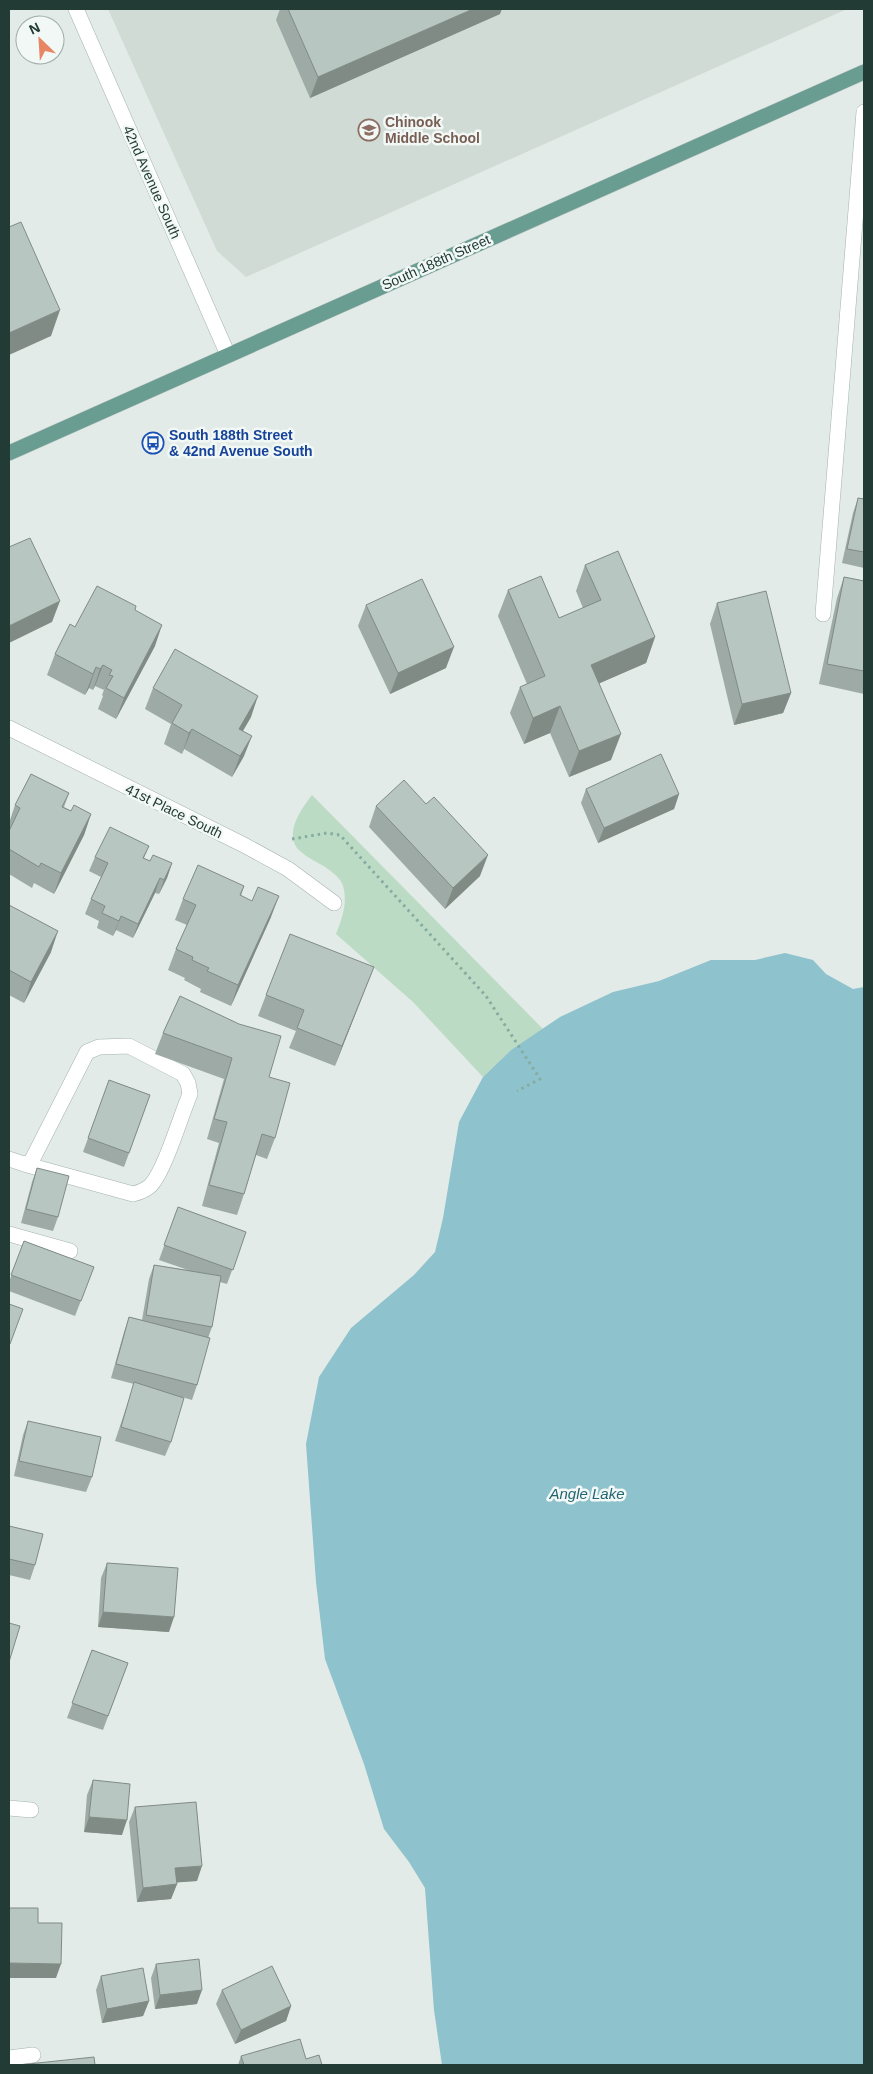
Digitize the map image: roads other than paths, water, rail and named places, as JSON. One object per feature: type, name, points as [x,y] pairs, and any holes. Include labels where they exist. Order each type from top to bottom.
[{"type":"main road","name":"South 188th Street","points":[[9,453],[864,72]]},
{"type":"street","name":"42nd Avenue South","points":[[76,9],[228,355]]},
{"type":"street","points":[[823,614],[864,112]]},
{"type":"street","name":"41st Place South","points":[[9,728],[288,869],[334,903]]},
{"type":"street","points":[[9,1159],[24,1164],[133,1194],[143,1192],[150,1186],[160,1171],[190,1094],[188,1083],[183,1074],[130,1046],[99,1047],[87,1052],[31,1162],[24,1164]]},
{"type":"street","points":[[9,1234],[70,1251]]},
{"type":"street","points":[[9,1808],[31,1810]]},
{"type":"street","points":[[9,2058],[33,2055]]},
{"type":"water","name":"Angle Lake","points":[[785,953],[813,960],[826,974],[853,989],[864,987],[864,2065],[442,2065],[434,2010],[425,1888],[409,1862],[384,1829],[364,1764],[325,1659],[316,1582],[306,1444],[319,1377],[351,1328],[414,1275],[435,1252],[443,1218],[459,1122],[483,1077],[511,1050],[560,1017],[613,992],[659,981],[711,960],[755,960]]},
{"type":"place","name":"Chinook Middle School","points":[[369,130]]},
{"type":"place","name":"South 188th Street & 42nd Avenue South","points":[[153,443]]}]
